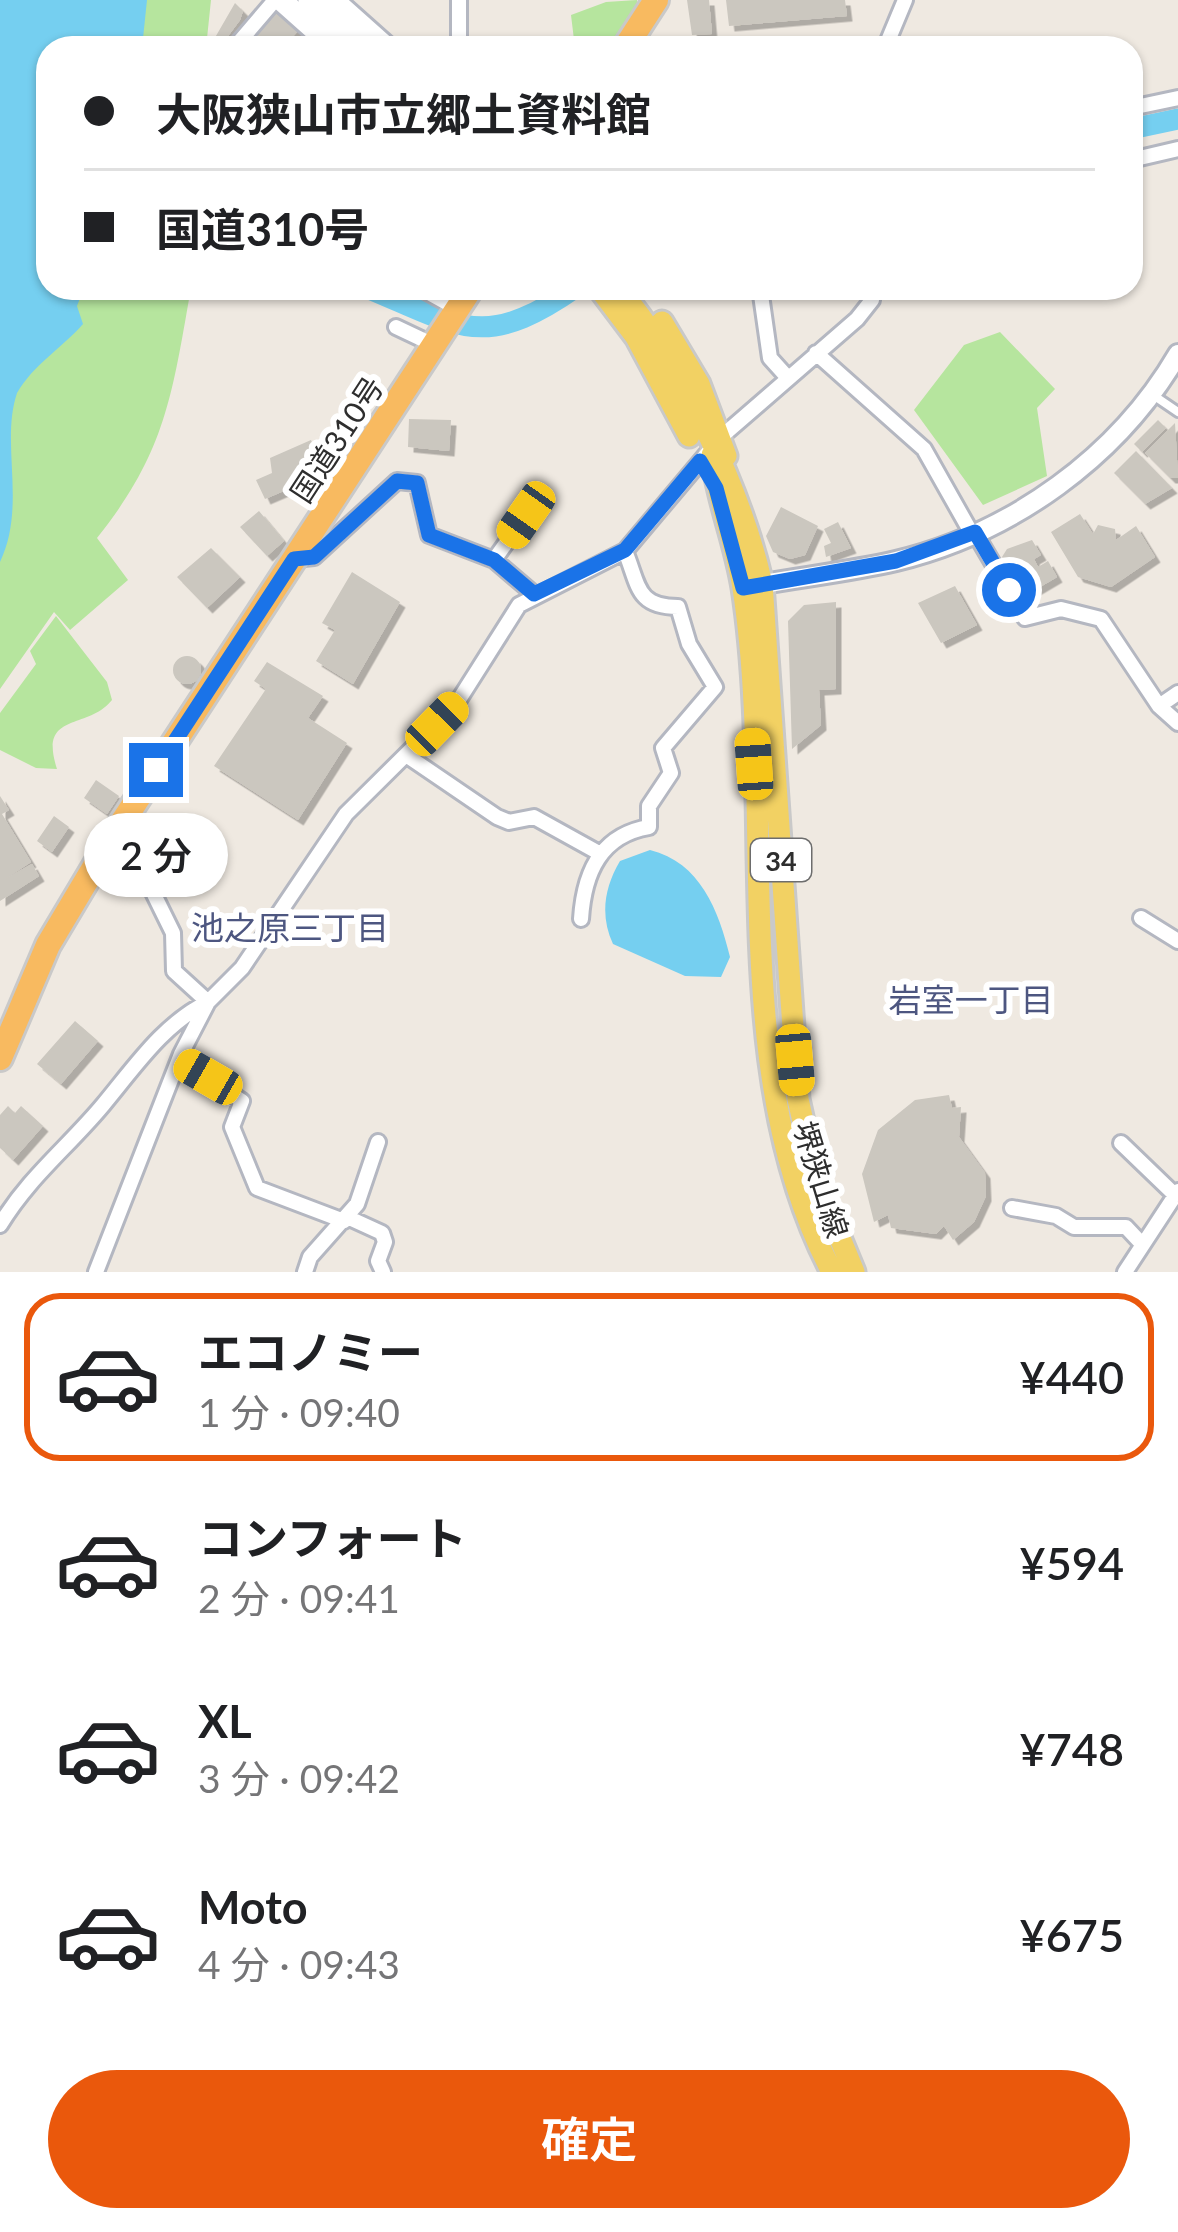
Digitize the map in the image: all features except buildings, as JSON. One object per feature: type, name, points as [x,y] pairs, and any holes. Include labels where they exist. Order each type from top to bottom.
[{"type":"highway","points":[[634,36],[656,0]]},
{"type":"highway","name":"国道310号","points":[[0,1058],[48,945],[110,841],[461,304]]},
{"type":"main road","points":[[278,0],[321,36]]},
{"type":"main road","points":[[309,0],[350,36]]},
{"type":"main road","points":[[334,0],[374,36]]},
{"type":"main road","name":"堺狭山線","points":[[624,300],[657,340],[711,449],[753,586],[798,1099],[816,1180],[854,1272]]},
{"type":"main road","name":"堺狭山線","points":[[753,586],[772,1063],[795,1182],[832,1272]]},
{"type":"street","points":[[245,36],[278,0]]},
{"type":"street","points":[[459,0],[459,36]]},
{"type":"street","points":[[891,36],[905,0]]},
{"type":"street","points":[[1143,105],[1178,98]]},
{"type":"street","points":[[1143,157],[1178,149]]},
{"type":"street","points":[[762,300],[770,358],[788,378]]},
{"type":"street","points":[[0,1225],[32,1176],[105,1103],[130,1066],[242,968],[346,814],[454,706],[519,605],[625,550],[711,449],[857,319],[872,300]]},
{"type":"street","points":[[396,327],[434,345]]},
{"type":"street","points":[[816,353],[924,449],[1025,618],[1061,610],[1101,619],[1159,706],[1178,723]]},
{"type":"street","points":[[753,586],[896,561],[974,533],[1074,475],[1152,394],[1178,355]]},
{"type":"street","points":[[294,559],[314,557],[397,481],[417,483],[429,535],[494,560],[534,594]]},
{"type":"street","points":[[494,560],[526,515]]},
{"type":"street","points":[[581,919],[599,854],[609,839],[649,827],[650,806],[671,773],[663,748],[715,687],[688,644],[678,607],[656,607],[645,600],[625,550]]},
{"type":"street","points":[[1159,706],[1178,693]]},
{"type":"street","points":[[406,755],[497,817],[509,822],[534,818],[599,854]]},
{"type":"street","points":[[110,841],[143,872],[173,933],[174,971],[208,1002]]},
{"type":"street","points":[[1141,918],[1178,941]]},
{"type":"street","points":[[96,1272],[179,1060],[208,1002]]},
{"type":"street","points":[[179,1060],[242,1101],[232,1127],[257,1188],[382,1233],[386,1242],[377,1261],[383,1272]]},
{"type":"street","points":[[305,1272],[310,1257],[357,1204],[378,1142]]},
{"type":"street","points":[[1121,1142],[1177,1193],[1125,1272]]},
{"type":"street","points":[[1012,1208],[1056,1216],[1074,1227],[1126,1227],[1141,1243]]},
{"type":"lane","points":[[1152,394],[1178,412]]},
{"type":"green space","points":[[0,0],[211,0],[207,36],[36,36],[36,300],[189,300],[163,421],[138,478],[97,538],[128,580],[70,630],[54,612],[0,689]]},
{"type":"green space","points":[[637,0],[638,11],[620,36],[574,36],[571,15],[606,2]]},
{"type":"green space","points":[[1000,332],[1055,389],[1037,408],[1047,476],[983,505],[914,410],[964,345]]},
{"type":"green space","points":[[56,616],[107,682],[112,700],[59,730],[53,751],[57,769],[36,768],[0,750],[0,713],[36,664],[30,651]]},
{"type":"water","points":[[0,0],[147,0],[143,36],[36,36],[36,300],[79,300],[83,324],[17,393],[11,433],[12,519],[0,562]]},
{"type":"water","points":[[650,850],[682,865],[705,891],[730,957],[721,977],[685,976],[613,944],[605,913],[610,881],[620,861]]},
{"type":"waterway","points":[[1143,126],[1178,119]]},
{"type":"waterway","points":[[395,300],[471,326],[517,320],[556,300]]},
{"type":"district","name":"池之原三丁目","points":[[290,927]]},
{"type":"district","name":"岩室一丁目","points":[[971,999]]},
{"type":"route","points":[[156,770],[294,559],[314,557],[397,481],[417,483],[429,535],[494,560],[534,594],[625,550],[700,461],[716,488],[743,588],[896,561],[975,532],[1009,590]]}]
